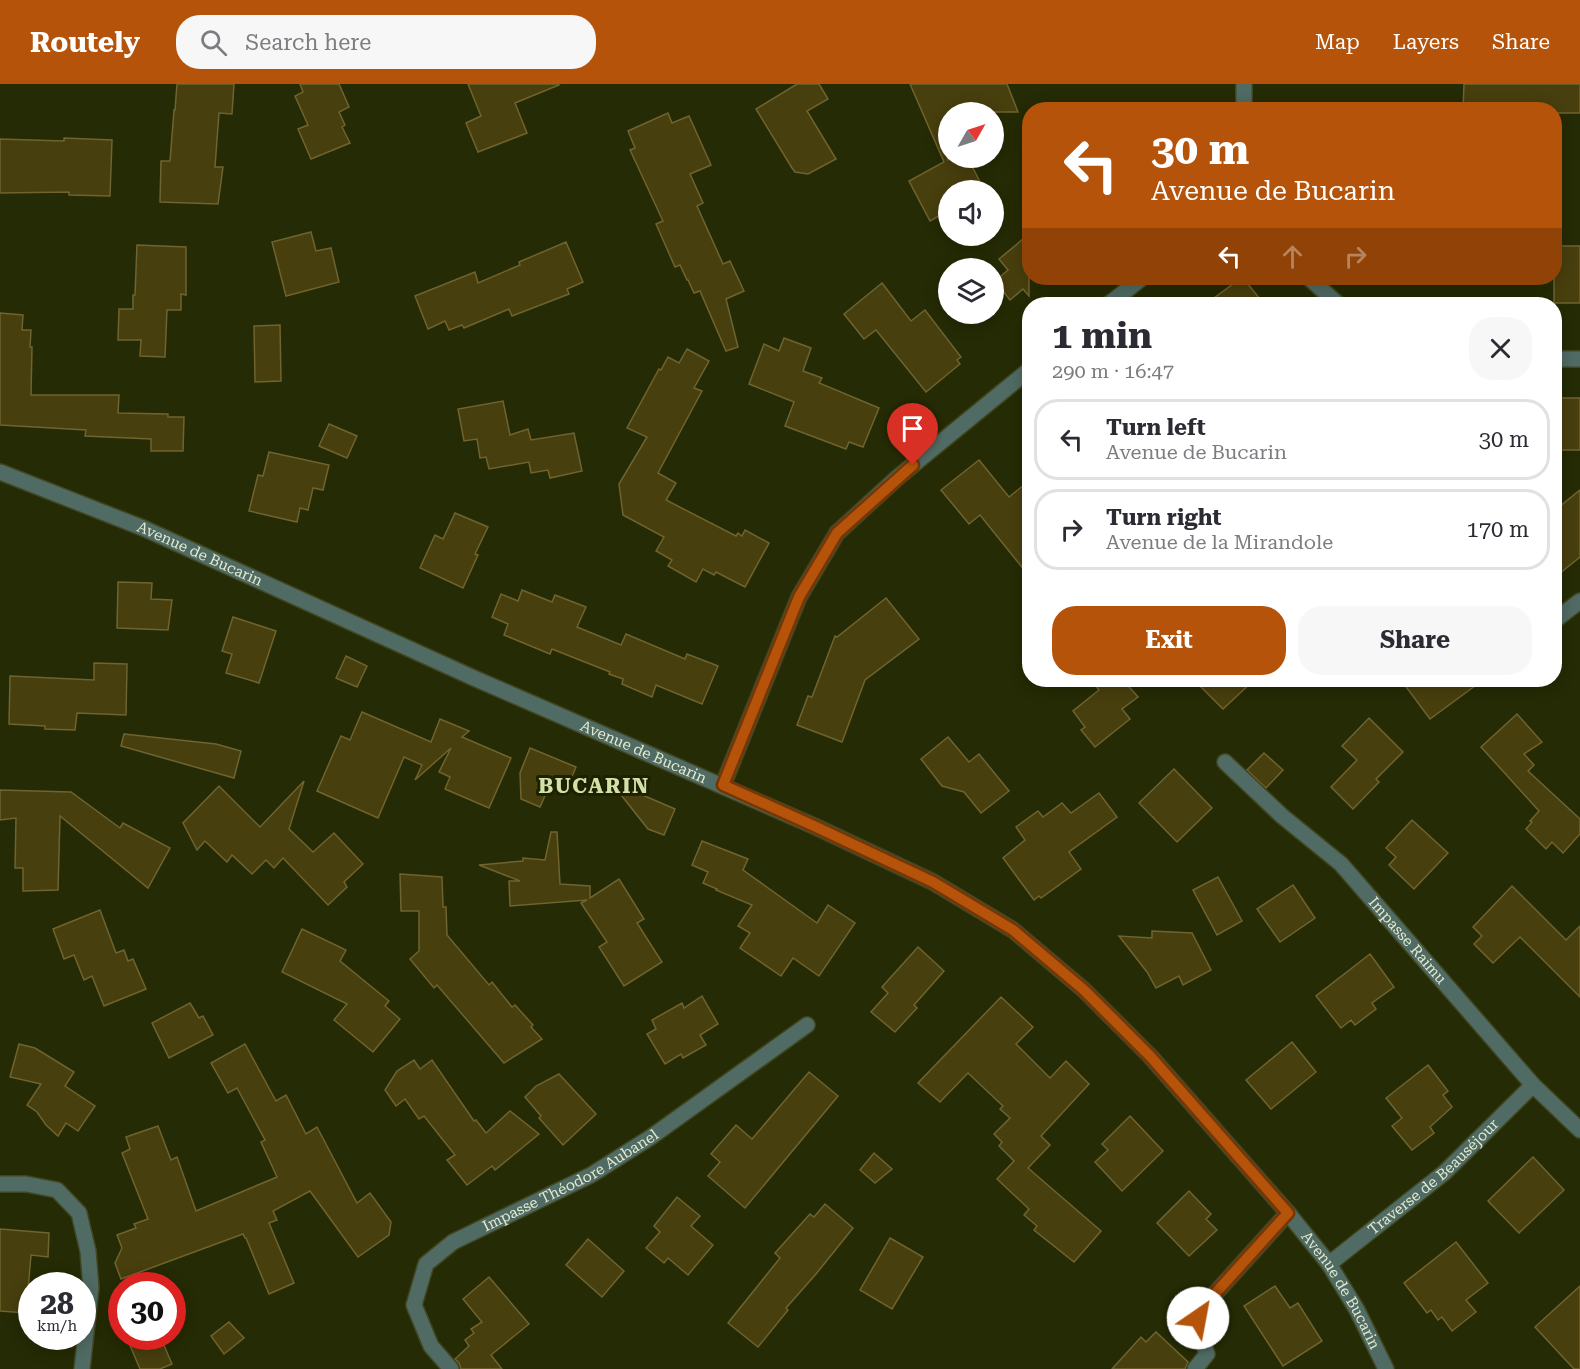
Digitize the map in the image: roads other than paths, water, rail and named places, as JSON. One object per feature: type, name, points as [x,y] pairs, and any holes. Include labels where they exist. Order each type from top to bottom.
[{"type":"street","points":[[1244,84],[1244,102]]},
{"type":"street","points":[[1118,297],[1133,285]]},
{"type":"street","points":[[1317,285],[1330,297]]},
{"type":"street","points":[[1562,359],[1580,359]]},
{"type":"street","points":[[723,785],[799,597],[837,533],[897,478],[1022,376]]},
{"type":"street","name":"Avenue de Bucarin","points":[[0,472],[143,528],[476,679],[814,826],[933,882],[1013,930],[1084,990],[1150,1056],[1288,1213],[1329,1264],[1357,1310],[1386,1369]]},
{"type":"street","points":[[1562,615],[1580,601]]},
{"type":"street","name":"Impasse Raimu","points":[[1225,762],[1282,816],[1341,864],[1533,1085],[1580,1130]]},
{"type":"street","name":"Impasse Théodore Aubanel","points":[[451,1369],[432,1346],[414,1305],[426,1264],[453,1242],[591,1175],[651,1137],[807,1025]]},
{"type":"street","name":"Traverse de Beauséjour","points":[[1329,1264],[1444,1173],[1533,1085]]},
{"type":"street","points":[[0,1184],[26,1184],[57,1190],[79,1213],[88,1251],[91,1288],[82,1369]]},
{"type":"street","points":[[1195,1369],[1207,1354],[1198,1329],[1198,1318],[1202,1308],[1288,1213]]},
{"type":"district","name":"BUCARIN","points":[[594,786]]}]
